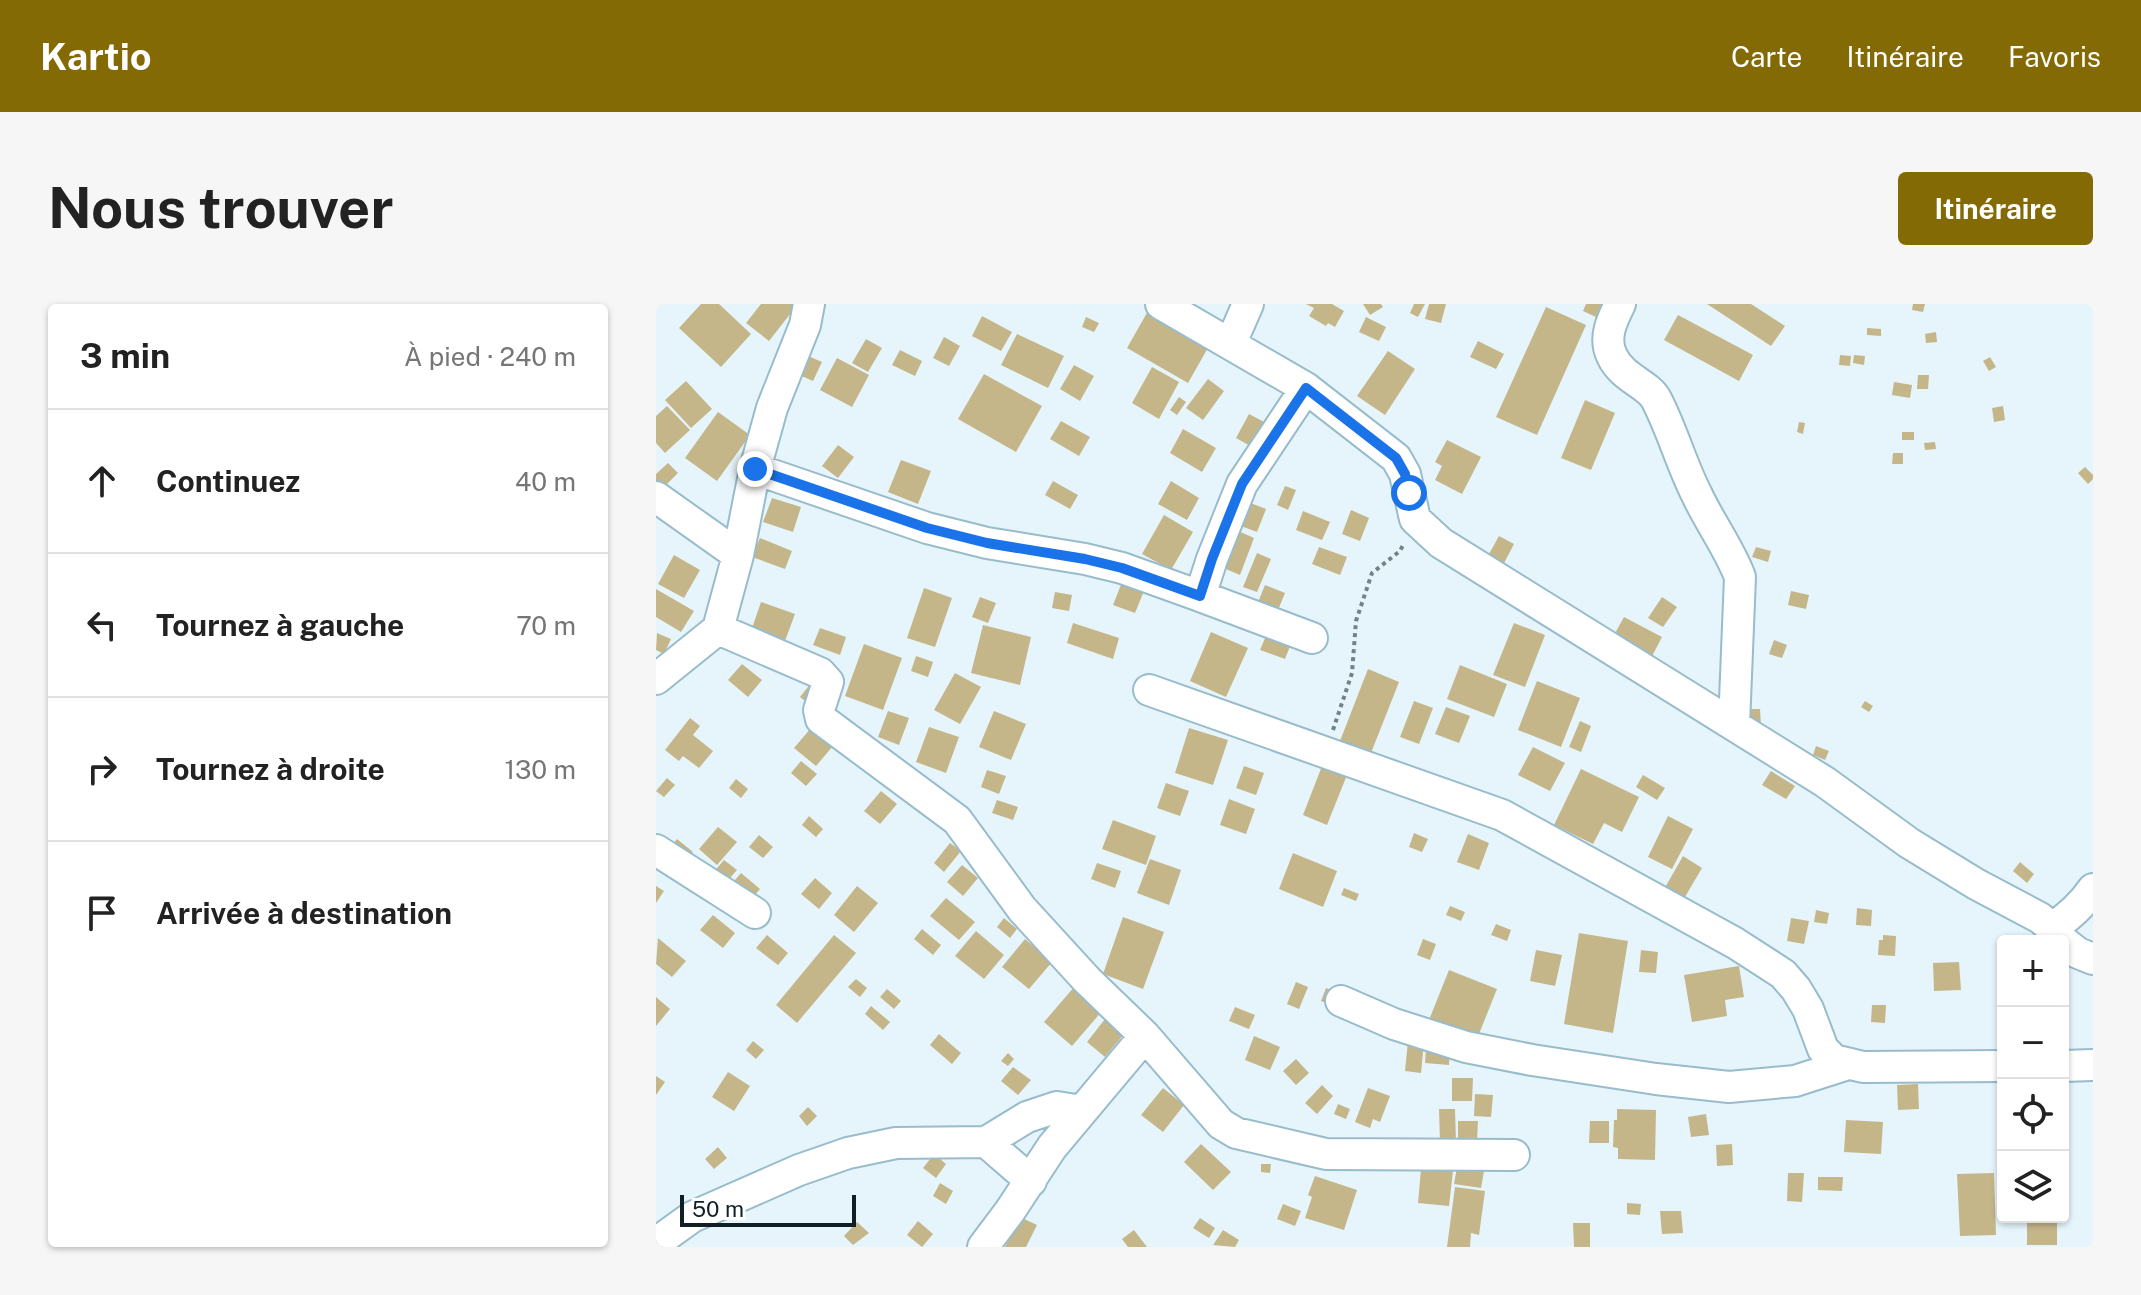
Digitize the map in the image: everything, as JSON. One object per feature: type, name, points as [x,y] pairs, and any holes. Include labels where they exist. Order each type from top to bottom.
[{"type":"street","points":[[656,679],[718,629],[772,408],[805,325],[809,304]]},
{"type":"street","points":[[1161,304],[1306,388],[1396,458],[1405,474],[1415,519],[1441,543],[1825,782],[1909,843],[2040,918],[2065,943],[2093,959]]},
{"type":"street","points":[[1231,343],[1248,304]]},
{"type":"street","points":[[1620,304],[1608,336],[1611,355],[1622,371],[1655,396],[1696,495],[1740,577],[1734,725]]},
{"type":"street","points":[[1200,596],[1242,484],[1306,388]]},
{"type":"street","points":[[755,469],[927,528],[987,543],[1122,568],[1312,638]]},
{"type":"street","points":[[656,497],[738,555]]},
{"type":"street","points":[[718,629],[820,673],[828,682],[819,710],[821,719],[957,820],[1022,909],[1087,980],[1145,1036],[1221,1124],[1236,1133],[1326,1154],[1514,1155]]},
{"type":"street","points":[[1149,690],[1502,815],[1735,943],[1783,974],[1808,1009],[1823,1049],[1834,1060],[1863,1067],[1997,1066]]},
{"type":"street","points":[[656,850],[755,913]]},
{"type":"street","points":[[2052,928],[2084,903],[2093,889]]},
{"type":"street","points":[[1341,1001],[1394,1024],[1466,1047],[1656,1079],[1729,1087],[1795,1081],[1848,1064]]},
{"type":"street","points":[[983,1247],[1052,1147],[1145,1036]]},
{"type":"street","points":[[2069,1066],[2093,1065]]},
{"type":"street","points":[[656,1243],[692,1217],[799,1170],[848,1153],[896,1143],[986,1142],[1027,1117],[1057,1107],[1082,1111]]},
{"type":"street","points":[[986,1142],[1031,1181]]},
{"type":"path","points":[[1326,752],[1352,673],[1356,621],[1372,573],[1400,551],[1415,519]]},
{"type":"building","points":[[701,304],[719,304],[751,334],[721,367],[679,328]]},
{"type":"building","points":[[761,304],[798,304],[769,341],[746,323]]},
{"type":"building","points":[[1306,304],[1332,304],[1344,311],[1335,327],[1328,323],[1326,326],[1309,316],[1314,308]]},
{"type":"building","points":[[1363,304],[1381,304],[1383,307],[1370,315]]},
{"type":"building","points":[[1414,304],[1425,304],[1418,317],[1410,313]]},
{"type":"building","points":[[1429,304],[1446,304],[1441,323],[1425,319]]},
{"type":"building","points":[[1586,304],[1606,304],[1598,318],[1583,311]]},
{"type":"building","points":[[1707,304],[1751,304],[1785,326],[1771,346]]},
{"type":"building","points":[[1913,304],[1925,304],[1923,312],[1912,310]]},
{"type":"building","points":[[1546,307],[1586,325],[1537,435],[1496,417]]},
{"type":"building","points":[[1148,311],[1209,346],[1188,383],[1127,348]]},
{"type":"building","points":[[1678,315],[1753,355],[1739,381],[1664,340]]},
{"type":"building","points":[[982,316],[1012,332],[1001,351],[972,336]]},
{"type":"building","points":[[1086,317],[1099,323],[1094,332],[1082,327]]},
{"type":"building","points":[[1366,317],[1386,327],[1379,341],[1359,332]]},
{"type":"building","points":[[1867,328],[1881,329],[1881,336],[1867,335]]},
{"type":"building","points":[[1936,332],[1937,342],[1926,343],[1925,334]]},
{"type":"building","points":[[1017,334],[1064,356],[1048,388],[1001,365]]},
{"type":"building","points":[[944,337],[960,346],[949,366],[933,358]]},
{"type":"building","points":[[866,339],[882,348],[868,372],[852,363]]},
{"type":"building","points":[[1478,341],[1504,354],[1496,369],[1470,357]]},
{"type":"building","points":[[900,350],[922,361],[915,376],[892,365]]},
{"type":"building","points":[[1388,351],[1415,369],[1385,415],[1357,396]]},
{"type":"building","points":[[806,355],[822,362],[813,381],[797,374]]},
{"type":"building","points":[[1840,355],[1851,356],[1850,366],[1839,365]]},
{"type":"building","points":[[1854,355],[1865,356],[1864,365],[1853,363]]},
{"type":"building","points":[[1990,357],[1996,367],[1989,371],[1983,361]]},
{"type":"building","points":[[837,358],[869,375],[852,407],[820,390]]},
{"type":"building","points":[[1074,365],[1094,376],[1080,401],[1060,389]]},
{"type":"building","points":[[1152,367],[1179,382],[1159,419],[1132,403]]},
{"type":"building","points":[[984,374],[1042,406],[1016,452],[958,419]]},
{"type":"building","points":[[1918,375],[1929,375],[1928,389],[1917,389]]},
{"type":"building","points":[[1208,379],[1224,391],[1203,420],[1186,408]]},
{"type":"building","points":[[686,381],[712,409],[691,428],[665,400]]},
{"type":"building","points":[[1894,382],[1912,385],[1910,398],[1892,395]]},
{"type":"building","points":[[1179,397],[1186,402],[1177,415],[1170,410]]},
{"type":"building","points":[[1585,400],[1615,413],[1591,470],[1561,458]]},
{"type":"building","points":[[667,406],[690,430],[665,453],[656,443],[656,416]]},
{"type":"building","points":[[2003,406],[2005,420],[1994,422],[1992,408]]},
{"type":"building","points":[[718,412],[750,435],[717,481],[685,458]]},
{"type":"building","points":[[1249,414],[1266,423],[1252,447],[1236,438]]},
{"type":"building","points":[[1061,421],[1090,437],[1079,456],[1050,439]]},
{"type":"building","points":[[1799,422],[1805,423],[1803,434],[1797,432]]},
{"type":"building","points":[[1183,429],[1216,448],[1202,472],[1170,453]]},
{"type":"building","points":[[1902,432],[1914,432],[1914,440],[1902,440]]},
{"type":"building","points":[[1447,440],[1481,457],[1462,494],[1435,480],[1442,466],[1435,462]]},
{"type":"building","points":[[1935,442],[1936,449],[1925,450],[1924,443]]},
{"type":"building","points":[[838,445],[854,457],[838,478],[822,466]]},
{"type":"building","points":[[1893,453],[1903,453],[1903,464],[1892,464]]},
{"type":"building","points":[[901,460],[931,471],[918,504],[888,492]]},
{"type":"building","points":[[668,463],[678,473],[661,490],[656,485],[656,474]]},
{"type":"building","points":[[2085,467],[2093,475],[2088,484],[2078,473]]},
{"type":"building","points":[[1053,481],[1078,495],[1070,509],[1045,495]]},
{"type":"building","points":[[1171,481],[1199,498],[1187,520],[1158,504]]},
{"type":"building","points":[[1285,486],[1296,490],[1288,510],[1277,505]]},
{"type":"building","points":[[772,498],[801,507],[793,532],[763,522]]},
{"type":"building","points":[[1248,502],[1266,509],[1257,532],[1238,525]]},
{"type":"building","points":[[1351,510],[1369,518],[1360,541],[1342,534]]},
{"type":"building","points":[[1303,511],[1330,522],[1322,540],[1296,530]]},
{"type":"building","points":[[1164,515],[1193,532],[1171,570],[1142,554]]},
{"type":"building","points":[[1236,530],[1254,538],[1240,575],[1221,567]]},
{"type":"building","points":[[1499,536],[1514,544],[1500,571],[1484,563]]},
{"type":"building","points":[[760,538],[792,551],[785,569],[752,557]]},
{"type":"building","points":[[1319,547],[1347,557],[1340,575],[1312,564]]},
{"type":"building","points":[[1756,547],[1771,551],[1768,562],[1752,557]]},
{"type":"building","points":[[1257,553],[1271,559],[1257,592],[1243,587]]},
{"type":"building","points":[[674,555],[700,570],[684,598],[658,584]]},
{"type":"building","points":[[1122,582],[1144,591],[1135,613],[1113,605]]},
{"type":"building","points":[[1265,585],[1285,593],[1274,620],[1254,612]]},
{"type":"building","points":[[924,588],[952,598],[935,647],[907,638]]},
{"type":"building","points":[[656,589],[694,611],[681,632],[656,617]]},
{"type":"building","points":[[1791,591],[1809,595],[1806,609],[1788,605]]},
{"type":"building","points":[[1055,592],[1072,595],[1069,611],[1052,608]]},
{"type":"building","points":[[980,597],[996,603],[988,623],[972,617]]},
{"type":"building","points":[[1662,597],[1677,607],[1663,627],[1648,618]]},
{"type":"building","points":[[761,602],[795,614],[782,649],[749,637]]},
{"type":"building","points":[[1624,617],[1662,637],[1648,664],[1609,644]]},
{"type":"building","points":[[1073,623],[1119,638],[1113,659],[1067,643]]},
{"type":"building","points":[[1514,623],[1545,635],[1525,687],[1493,675]]},
{"type":"building","points":[[983,625],[1031,637],[1020,685],[971,673]]},
{"type":"building","points":[[1270,626],[1294,636],[1285,659],[1260,650]]},
{"type":"building","points":[[820,628],[846,637],[840,655],[813,645]]},
{"type":"building","points":[[1211,632],[1248,648],[1226,697],[1190,681]]},
{"type":"building","points":[[657,633],[671,639],[664,654],[656,650]]},
{"type":"building","points":[[1774,640],[1787,645],[1782,658],[1769,654]]},
{"type":"building","points":[[864,644],[902,658],[883,710],[845,696]]},
{"type":"building","points":[[916,656],[933,662],[928,677],[911,671]]},
{"type":"building","points":[[742,664],[762,680],[748,697],[728,680]]},
{"type":"building","points":[[1460,665],[1507,684],[1494,717],[1447,699]]},
{"type":"building","points":[[1368,669],[1399,682],[1371,753],[1340,741]]},
{"type":"building","points":[[955,673],[981,687],[960,724],[934,710]]},
{"type":"building","points":[[1537,681],[1580,698],[1561,747],[1518,730]]},
{"type":"building","points":[[811,683],[820,691],[809,704],[800,697]]},
{"type":"building","points":[[1414,701],[1433,708],[1419,744],[1400,737]]},
{"type":"building","points":[[1865,701],[1873,706],[1869,712],[1861,707]]},
{"type":"building","points":[[1446,707],[1470,716],[1459,743],[1435,734]]},
{"type":"building","points":[[1746,709],[1760,709],[1761,726],[1747,727]]},
{"type":"building","points":[[888,711],[909,718],[899,745],[878,737]]},
{"type":"building","points":[[994,711],[1026,724],[1011,760],[979,747]]},
{"type":"building","points":[[690,718],[700,726],[693,735],[713,751],[699,768],[683,756],[679,761],[665,750]]},
{"type":"building","points":[[817,721],[839,739],[816,766],[794,748]]},
{"type":"building","points":[[1580,721],[1591,726],[1581,752],[1569,747]]},
{"type":"building","points":[[929,727],[959,737],[946,773],[916,762]]},
{"type":"building","points":[[1189,728],[1228,740],[1213,785],[1175,773]]},
{"type":"building","points":[[1816,746],[1829,751],[1825,760],[1813,755]]},
{"type":"building","points":[[1533,747],[1565,763],[1550,791],[1518,775]]},
{"type":"building","points":[[801,761],[817,774],[806,786],[791,773]]},
{"type":"building","points":[[1244,766],[1264,773],[1256,795],[1236,788]]},
{"type":"building","points":[[1322,766],[1347,775],[1327,825],[1303,815]]},
{"type":"building","points":[[1581,769],[1639,797],[1622,832],[1604,823],[1593,844],[1554,825]]},
{"type":"building","points":[[987,770],[1006,776],[999,794],[981,787]]},
{"type":"building","points":[[1771,771],[1795,786],[1786,799],[1762,785]]},
{"type":"building","points":[[1643,775],[1665,788],[1657,800],[1636,787]]},
{"type":"building","points":[[667,778],[675,785],[664,797],[656,791]]},
{"type":"building","points":[[736,779],[748,789],[741,798],[729,788]]},
{"type":"building","points":[[1166,783],[1189,791],[1180,816],[1157,808]]},
{"type":"building","points":[[881,791],[897,804],[880,824],[864,811]]},
{"type":"building","points":[[1229,799],[1255,809],[1246,834],[1220,825]]},
{"type":"building","points":[[997,800],[1018,807],[1013,820],[992,813]]},
{"type":"building","points":[[809,816],[823,829],[816,837],[802,825]]},
{"type":"building","points":[[1668,816],[1693,829],[1672,869],[1648,857]]},
{"type":"building","points":[[1113,820],[1156,836],[1146,865],[1102,849]]},
{"type":"building","points":[[718,827],[737,842],[717,865],[699,849]]},
{"type":"building","points":[[1414,833],[1428,839],[1422,852],[1409,847]]},
{"type":"building","points":[[1468,834],[1489,843],[1479,870],[1457,862]]},
{"type":"building","points":[[759,835],[773,847],[763,858],[749,847]]},
{"type":"building","points":[[677,839],[693,852],[684,862],[669,849]]},
{"type":"building","points":[[950,843],[961,851],[944,872],[934,863]]},
{"type":"building","points":[[1293,853],[1337,871],[1323,907],[1279,889]]},
{"type":"building","points":[[1683,856],[1702,868],[1682,902],[1663,891]]},
{"type":"building","points":[[1150,859],[1181,870],[1169,905],[1137,893]]},
{"type":"building","points":[[724,860],[737,870],[723,886],[711,875]]},
{"type":"building","points":[[2020,862],[2034,874],[2027,883],[2013,871]]},
{"type":"building","points":[[1097,863],[1121,871],[1115,888],[1091,879]]},
{"type":"building","points":[[962,865],[978,878],[963,896],[947,882]]},
{"type":"building","points":[[741,873],[760,889],[749,902],[730,886]]},
{"type":"building","points":[[815,878],[832,893],[819,909],[801,894]]},
{"type":"building","points":[[656,886],[664,891],[656,903]]},
{"type":"building","points":[[857,886],[878,903],[854,932],[834,915]]},
{"type":"building","points":[[1344,888],[1359,894],[1356,901],[1341,895]]},
{"type":"building","points":[[946,898],[975,922],[959,940],[930,916]]},
{"type":"building","points":[[1450,906],[1465,912],[1461,921],[1446,915]]},
{"type":"building","points":[[1857,908],[1872,910],[1871,926],[1856,925]]},
{"type":"building","points":[[1816,910],[1829,913],[1827,924],[1814,922]]},
{"type":"building","points":[[713,915],[735,933],[723,948],[700,930]]},
{"type":"building","points":[[1123,917],[1164,932],[1143,989],[1103,974]]},
{"type":"building","points":[[1004,918],[1017,929],[1010,938],[997,927]]},
{"type":"building","points":[[1791,918],[1809,921],[1804,944],[1787,941]]},
{"type":"building","points":[[1496,924],[1511,930],[1507,941],[1491,935]]},
{"type":"building","points":[[922,929],[941,945],[933,955],[914,939]]},
{"type":"building","points":[[976,931],[1004,955],[984,979],[955,956]]},
{"type":"building","points":[[1579,933],[1628,941],[1613,1033],[1564,1024]]},
{"type":"building","points":[[767,935],[788,953],[778,965],[756,948]]},
{"type":"building","points":[[834,935],[856,953],[797,1023],[776,1005]]},
{"type":"building","points":[[1883,935],[1896,936],[1895,956],[1878,955],[1879,940],[1883,940]]},
{"type":"building","points":[[658,938],[686,961],[672,977],[656,964]]},
{"type":"building","points":[[1025,939],[1052,962],[1029,989],[1002,967]]},
{"type":"building","points":[[1423,939],[1436,944],[1430,960],[1417,955]]},
{"type":"building","points":[[1536,950],[1562,955],[1555,986],[1530,981]]},
{"type":"building","points":[[1641,950],[1658,952],[1656,973],[1639,972]]},
{"type":"building","points":[[1959,962],[1961,990],[1934,991],[1933,963]]},
{"type":"building","points":[[1739,966],[1744,997],[1725,1000],[1727,1016],[1692,1022],[1684,975]]},
{"type":"building","points":[[1449,970],[1497,989],[1477,1039],[1429,1020]]},
{"type":"building","points":[[856,979],[867,988],[860,997],[848,987]]},
{"type":"building","points":[[1296,982],[1308,987],[1299,1009],[1287,1004]]},
{"type":"building","points":[[1075,986],[1103,1010],[1072,1046],[1044,1022]]},
{"type":"building","points":[[1326,988],[1342,994],[1336,1007],[1321,1001]]},
{"type":"building","points":[[887,989],[901,1001],[894,1009],[880,997]]},
{"type":"building","points":[[656,997],[670,1009],[656,1026]]},
{"type":"building","points":[[1872,1005],[1886,1005],[1885,1023],[1871,1022]]},
{"type":"building","points":[[871,1006],[890,1022],[883,1030],[865,1014]]},
{"type":"building","points":[[1235,1007],[1255,1015],[1249,1029],[1229,1021]]},
{"type":"building","points":[[1105,1019],[1124,1034],[1105,1057],[1087,1042]]},
{"type":"building","points":[[939,1034],[961,1053],[952,1064],[930,1045]]},
{"type":"building","points":[[1254,1036],[1280,1047],[1270,1070],[1245,1060]]},
{"type":"building","points":[[753,1041],[764,1050],[756,1059],[746,1050]]},
{"type":"building","points":[[1408,1041],[1424,1043],[1421,1073],[1405,1071]]},
{"type":"building","points":[[1426,1047],[1450,1048],[1449,1065],[1425,1063]]},
{"type":"building","points":[[1008,1053],[1014,1059],[1008,1066],[1001,1061]]},
{"type":"building","points":[[1296,1059],[1309,1073],[1296,1085],[1283,1071]]},
{"type":"building","points":[[1013,1067],[1031,1080],[1018,1095],[1001,1081]]},
{"type":"building","points":[[728,1072],[750,1086],[734,1111],[712,1097]]},
{"type":"building","points":[[656,1076],[665,1082],[656,1095]]},
{"type":"building","points":[[1452,1078],[1473,1078],[1472,1101],[1452,1101]]},
{"type":"building","points":[[1918,1084],[1919,1109],[1898,1110],[1897,1085]]},
{"type":"building","points":[[1322,1085],[1333,1096],[1317,1114],[1305,1103]]},
{"type":"building","points":[[1163,1088],[1184,1105],[1163,1132],[1141,1115]]},
{"type":"building","points":[[1368,1088],[1390,1096],[1380,1122],[1373,1119],[1370,1128],[1355,1122]]},
{"type":"building","points":[[1475,1094],[1493,1095],[1491,1117],[1474,1116]]},
{"type":"building","points":[[1338,1104],[1350,1109],[1346,1119],[1334,1114]]},
{"type":"building","points":[[808,1107],[817,1116],[807,1126],[799,1116]]},
{"type":"building","points":[[1439,1109],[1455,1109],[1456,1143],[1440,1143]]},
{"type":"building","points":[[1617,1109],[1656,1110],[1655,1160],[1618,1159],[1618,1148],[1613,1147]]},
{"type":"building","points":[[1706,1114],[1709,1135],[1691,1137],[1688,1117]]},
{"type":"building","points":[[1846,1120],[1883,1122],[1881,1154],[1844,1152]]},
{"type":"building","points":[[1458,1121],[1478,1121],[1477,1141],[1458,1141]]},
{"type":"building","points":[[1590,1121],[1609,1121],[1609,1143],[1589,1143]]},
{"type":"building","points":[[1201,1144],[1231,1172],[1213,1190],[1184,1162]]},
{"type":"building","points":[[1732,1144],[1733,1165],[1717,1166],[1716,1145]]},
{"type":"building","points":[[718,1147],[727,1158],[714,1169],[705,1159]]},
{"type":"building","points":[[934,1154],[946,1164],[936,1178],[923,1168]]},
{"type":"building","points":[[1459,1156],[1486,1160],[1481,1188],[1454,1184]]},
{"type":"building","points":[[1261,1164],[1271,1164],[1270,1173],[1261,1172]]},
{"type":"building","points":[[1421,1169],[1453,1171],[1449,1206],[1418,1203]]},
{"type":"building","points":[[1788,1173],[1804,1173],[1802,1202],[1787,1201]]},
{"type":"building","points":[[1994,1173],[1996,1235],[1960,1236],[1957,1174]]},
{"type":"building","points":[[1315,1176],[1357,1190],[1344,1230],[1305,1218],[1312,1197],[1308,1195]]},
{"type":"building","points":[[1818,1177],[1843,1177],[1842,1191],[1818,1190]]},
{"type":"building","points":[[940,1183],[953,1191],[946,1204],[933,1196]]},
{"type":"building","points":[[1455,1187],[1485,1191],[1479,1235],[1471,1233],[1470,1247],[1447,1247]]},
{"type":"building","points":[[1627,1203],[1641,1204],[1640,1215],[1627,1214]]},
{"type":"building","points":[[1283,1204],[1301,1211],[1295,1226],[1277,1219]]},
{"type":"building","points":[[1660,1211],[1681,1211],[1683,1233],[1662,1234]]},
{"type":"building","points":[[1020,1217],[1037,1225],[1026,1247],[1005,1247]]},
{"type":"building","points":[[1200,1218],[1215,1228],[1209,1238],[1193,1228]]},
{"type":"building","points":[[918,1221],[933,1234],[922,1247],[907,1235]]},
{"type":"building","points":[[857,1222],[869,1233],[853,1245],[844,1236]]},
{"type":"building","points":[[1573,1223],[1590,1223],[1590,1247],[1574,1247]]},
{"type":"building","points":[[2027,1223],[2057,1223],[2057,1245],[2027,1245]]},
{"type":"building","points":[[1134,1230],[1147,1247],[1128,1247],[1122,1239]]},
{"type":"building","points":[[1223,1230],[1239,1240],[1235,1247],[1213,1245]]},
{"type":"route","points":[[755,469],[927,528],[987,543],[1122,568],[1200,596],[1242,484],[1306,388],[1396,458],[1405,474],[1409,493]]}]
